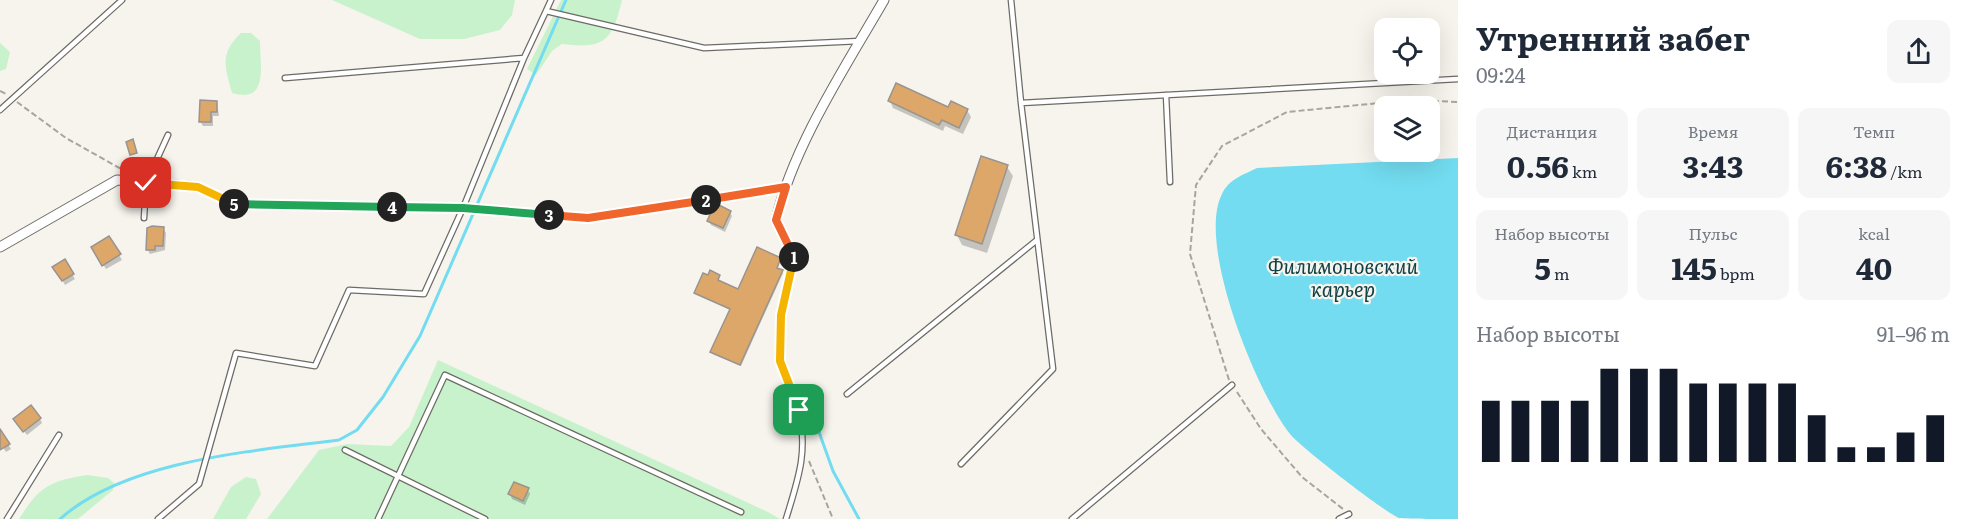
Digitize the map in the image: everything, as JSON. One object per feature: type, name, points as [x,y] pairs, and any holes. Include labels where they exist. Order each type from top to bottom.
[{"type":"street","points":[[776,220],[786,187],[815,122],[884,0]]},
{"type":"street","points":[[0,247],[117,180],[198,187]]},
{"type":"lane","points":[[0,110],[122,0]]},
{"type":"lane","points":[[158,519],[199,484],[236,354],[315,366],[349,290],[424,294],[551,0]]},
{"type":"lane","points":[[961,464],[1053,369],[1011,0]]},
{"type":"lane","points":[[546,11],[704,48],[860,41]]},
{"type":"lane","points":[[285,78],[524,58]]},
{"type":"lane","points":[[1021,103],[1458,79]]},
{"type":"lane","points":[[1166,95],[1170,182]]},
{"type":"lane","points":[[144,218],[146,183],[168,135]]},
{"type":"lane","points":[[198,187],[229,204],[463,208],[588,218],[786,187]]},
{"type":"lane","points":[[776,220],[795,259],[781,315],[780,361],[799,410],[803,448],[800,479],[786,519]]},
{"type":"lane","points":[[847,394],[1037,240]]},
{"type":"lane","points":[[378,519],[446,375],[741,512]]},
{"type":"lane","points":[[1072,519],[1232,385]]},
{"type":"lane","points":[[8,519],[59,435]]},
{"type":"lane","points":[[345,450],[397,478],[484,519]]},
{"type":"lane","points":[[1339,519],[1349,514]]},
{"type":"path","points":[[0,90],[66,138],[126,172]]},
{"type":"path","points":[[1349,514],[1302,477],[1262,429],[1232,385],[1190,254],[1196,185],[1222,146],[1287,112],[1410,100],[1458,102]]},
{"type":"path","points":[[803,448],[833,519]]},
{"type":"green space","points":[[332,0],[515,0],[512,15],[500,30],[464,39],[420,39]]},
{"type":"green space","points":[[561,0],[622,0],[610,34],[604,40],[588,45],[562,44],[552,51],[536,75],[527,69]]},
{"type":"green space","points":[[241,33],[251,33],[260,41],[260,80],[252,93],[244,95],[232,93],[226,68],[229,47]]},
{"type":"green space","points":[[0,43],[10,52],[6,69],[0,71]]},
{"type":"green space","points":[[438,360],[780,519],[267,519],[319,450],[347,444],[391,446],[409,427]]},
{"type":"green space","points":[[87,475],[108,478],[114,483],[113,490],[78,519],[19,519],[33,499],[46,487],[63,480]]},
{"type":"green space","points":[[246,477],[256,479],[261,494],[246,519],[213,519],[231,487]]},
{"type":"water","name":"Филимоновский карьер","points":[[1458,158],[1458,519],[1399,518],[1361,492],[1297,441],[1277,414],[1247,353],[1234,317],[1223,281],[1217,247],[1216,217],[1222,194],[1228,185],[1257,168],[1378,162],[1440,162],[1440,159]]},
{"type":"building","points":[[896,83],[948,107],[951,101],[968,109],[959,128],[942,120],[939,125],[888,101]]},
{"type":"building","points":[[200,100],[217,101],[217,112],[211,112],[211,122],[199,122]]},
{"type":"building","points":[[133,139],[137,153],[130,155],[126,142]]},
{"type":"building","points":[[981,156],[1008,165],[982,244],[955,235]]},
{"type":"building","points":[[715,203],[731,211],[723,228],[707,221]]},
{"type":"building","points":[[164,227],[163,246],[155,246],[155,250],[146,250],[147,228]]},
{"type":"building","points":[[109,236],[121,254],[102,266],[91,247]]},
{"type":"building","points":[[757,247],[781,258],[777,268],[783,270],[740,365],[710,352],[730,309],[694,293],[703,273],[708,275],[710,270],[720,275],[718,280],[738,289]]},
{"type":"building","points":[[65,259],[74,274],[62,281],[52,267]]},
{"type":"building","points":[[31,405],[41,418],[23,432],[13,419]]},
{"type":"building","points":[[0,429],[10,444],[0,450]]},
{"type":"building","points":[[514,482],[529,488],[523,501],[508,494]]},
{"type":"waterway","points":[[60,519],[87,499],[119,483],[155,471],[230,454],[339,440],[357,430],[383,397],[420,336],[566,0]]},
{"type":"waterway","points":[[819,432],[833,471],[859,519]]},
{"type":"route","points":[[146,183],[198,187],[229,204],[463,208],[588,218],[786,187],[781,197],[776,220],[795,259],[781,315],[780,361],[799,410]]}]
